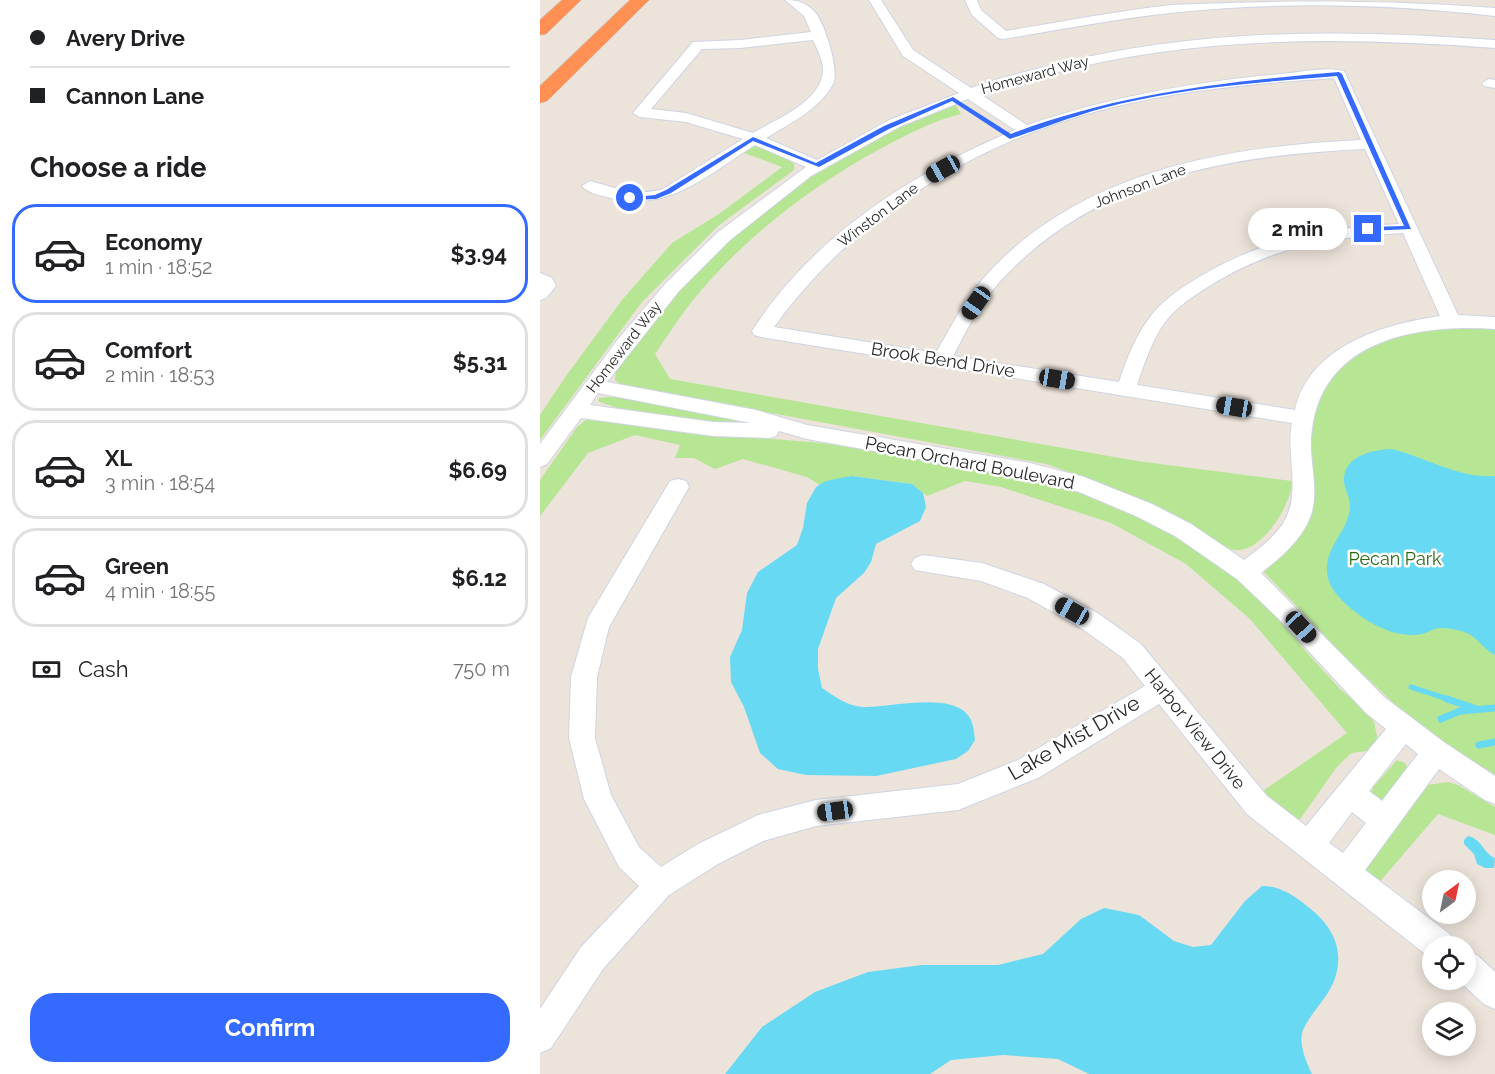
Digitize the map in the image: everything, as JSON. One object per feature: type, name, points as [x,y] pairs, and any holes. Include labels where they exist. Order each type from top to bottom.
[{"type":"highway","points":[[540,30],[572,0]]},
{"type":"highway","points":[[540,98],[640,0]]},
{"type":"street","points":[[590,186],[617,196],[643,199],[656,197],[669,192],[808,106],[825,88],[830,69],[810,14],[791,0]]},
{"type":"street","points":[[875,0],[908,54],[1026,131]]},
{"type":"street","points":[[973,5],[992,28],[1003,35],[1112,17],[1231,2],[1358,1],[1416,5],[1472,5],[1492,8]]},
{"type":"street","points":[[1112,3],[1118,6],[1118,10],[1112,17]]},
{"type":"street","points":[[1416,5],[1421,29]]},
{"type":"street","points":[[1092,7],[1098,13],[1112,17],[1134,41]]},
{"type":"street","name":"Homeward Way","points":[[540,459],[651,313],[698,260],[757,208],[817,166],[886,128],[968,93],[1134,41],[1354,35],[1421,29],[1495,45]]},
{"type":"street","points":[[817,166],[753,138],[701,120],[658,113],[640,113],[698,45],[740,44],[819,34]]},
{"type":"street","points":[[908,54],[908,63],[953,99],[1010,137]]},
{"type":"street","name":"Winston Lane","points":[[762,332],[802,278],[859,225],[926,179],[960,160],[1026,131],[1117,103],[1161,93],[1237,82],[1339,74],[1371,144]]},
{"type":"street","points":[[1371,144],[1451,321]]},
{"type":"street","name":"Johnson Lane","points":[[941,360],[962,322],[989,284],[1020,252],[1047,231],[1098,200],[1153,179],[1223,159],[1289,148],[1371,144]]},
{"type":"street","points":[[1126,390],[1135,361],[1159,318],[1184,294],[1214,275],[1259,252],[1320,234],[1353,229],[1408,228]]},
{"type":"street","points":[[540,278],[546,282],[547,286],[540,294]]},
{"type":"street","points":[[1245,572],[1290,533],[1299,518],[1304,491],[1300,432],[1302,418],[1312,390],[1324,372],[1346,352],[1378,336],[1401,328],[1451,321],[1495,323]]},
{"type":"street","name":"Brook Bend Drive","points":[[762,332],[1302,418]]},
{"type":"street","name":"Pecan Orchard Boulevard","points":[[594,386],[756,417],[807,432],[1020,469],[1084,485],[1144,510],[1183,530],[1245,572],[1286,611],[1374,705],[1436,752],[1495,791]]},
{"type":"street","name":"Pecan Orchard Boulevard","points":[[576,410],[713,429],[807,432]]},
{"type":"street","points":[[659,885],[629,857],[598,799],[582,738],[584,677],[597,625],[678,488]]},
{"type":"street","name":"Harbor View Drive","points":[[923,564],[982,572],[1036,591],[1090,621],[1132,651],[1257,805],[1427,936]]},
{"type":"street","name":"Lake Mist Drive","points":[[540,1037],[592,958],[659,885],[708,854],[758,829],[816,813],[958,797],[1028,769],[1163,688]]},
{"type":"street","points":[[1308,846],[1403,728]]},
{"type":"street","points":[[1345,874],[1436,752]]},
{"type":"street","points":[[1350,794],[1385,820]]},
{"type":"street","points":[[1476,975],[1495,993]]},
{"type":"green space","points":[[955,104],[961,114],[918,129],[852,165],[800,199],[730,259],[689,305],[655,354],[670,379],[1137,461],[1292,481],[1280,516],[1272,528],[1252,546],[1241,550],[1230,549],[1185,522],[1141,500],[1046,464],[621,385],[615,380],[616,370],[669,299],[727,241],[756,216],[786,193],[850,151],[884,133]]},
{"type":"green space","points":[[753,145],[784,157],[794,164],[794,170],[718,226],[642,302],[540,440],[540,415],[566,376],[622,300],[672,243],[719,214],[782,167],[736,150]]},
{"type":"green space","name":"Pecan Park","points":[[1452,325],[1495,328],[1495,776],[1406,715],[1344,656],[1263,571],[1266,563],[1300,526],[1304,431],[1327,377],[1376,339]]},
{"type":"green space","points":[[608,397],[758,422],[757,425],[655,416],[598,401],[599,398]]},
{"type":"green space","points":[[598,417],[692,432],[833,444],[967,466],[1089,495],[1137,516],[1198,548],[1230,573],[1289,628],[1302,647],[1340,689],[1368,713],[1374,722],[1378,741],[1368,751],[1351,753],[1336,768],[1298,822],[1260,793],[1347,733],[1250,619],[1186,564],[1111,523],[1001,487],[965,481],[927,496],[912,484],[851,476],[820,485],[807,477],[743,459],[715,469],[694,458],[675,458],[680,445],[635,435],[588,453],[540,516],[540,480],[577,427],[586,420]]},
{"type":"green space","points":[[1397,760],[1405,763],[1409,770],[1383,803],[1369,796],[1374,786]]},
{"type":"green space","points":[[1449,782],[1495,807],[1495,835],[1438,814],[1370,893],[1363,876],[1364,860],[1426,785]]},
{"type":"water","points":[[1391,449],[1456,471],[1495,476],[1495,655],[1471,635],[1456,630],[1438,628],[1424,634],[1412,635],[1382,628],[1355,612],[1331,586],[1327,576],[1330,552],[1344,527],[1350,509],[1344,483],[1345,472],[1353,460],[1360,456]]},
{"type":"water","points":[[851,476],[912,484],[923,493],[926,507],[920,521],[876,544],[871,562],[864,573],[836,598],[818,649],[818,669],[822,688],[841,700],[863,707],[932,702],[958,707],[971,719],[975,740],[968,751],[956,759],[876,776],[806,775],[778,769],[760,753],[744,707],[731,682],[730,657],[742,630],[747,593],[758,572],[797,545],[803,528],[807,503],[816,487],[826,481]]},
{"type":"water","points":[[1468,836],[1476,840],[1495,858],[1494,868],[1485,868],[1477,864],[1474,854],[1464,844]]},
{"type":"water","points":[[1262,886],[1286,892],[1316,913],[1329,929],[1337,947],[1338,967],[1335,978],[1329,992],[1306,1023],[1302,1035],[1303,1052],[1312,1074],[1089,1074],[1058,1059],[1003,1055],[951,1060],[930,1074],[725,1074],[762,1027],[815,992],[868,972],[922,965],[998,965],[1043,954],[1081,919],[1104,908],[1139,915],[1174,941],[1193,947],[1211,945],[1245,901]]},
{"type":"waterway","points":[[1411,687],[1451,700]]},
{"type":"waterway","points":[[1447,699],[1474,708]]},
{"type":"waterway","points":[[1441,719],[1460,711],[1495,708]]},
{"type":"waterway","points":[[1479,745],[1495,742]]},
{"type":"route","points":[[630,198],[643,199],[669,192],[753,138],[817,166],[886,128],[953,99],[1010,137],[1050,122],[1161,93],[1237,82],[1339,74],[1408,228],[1368,229]]}]
